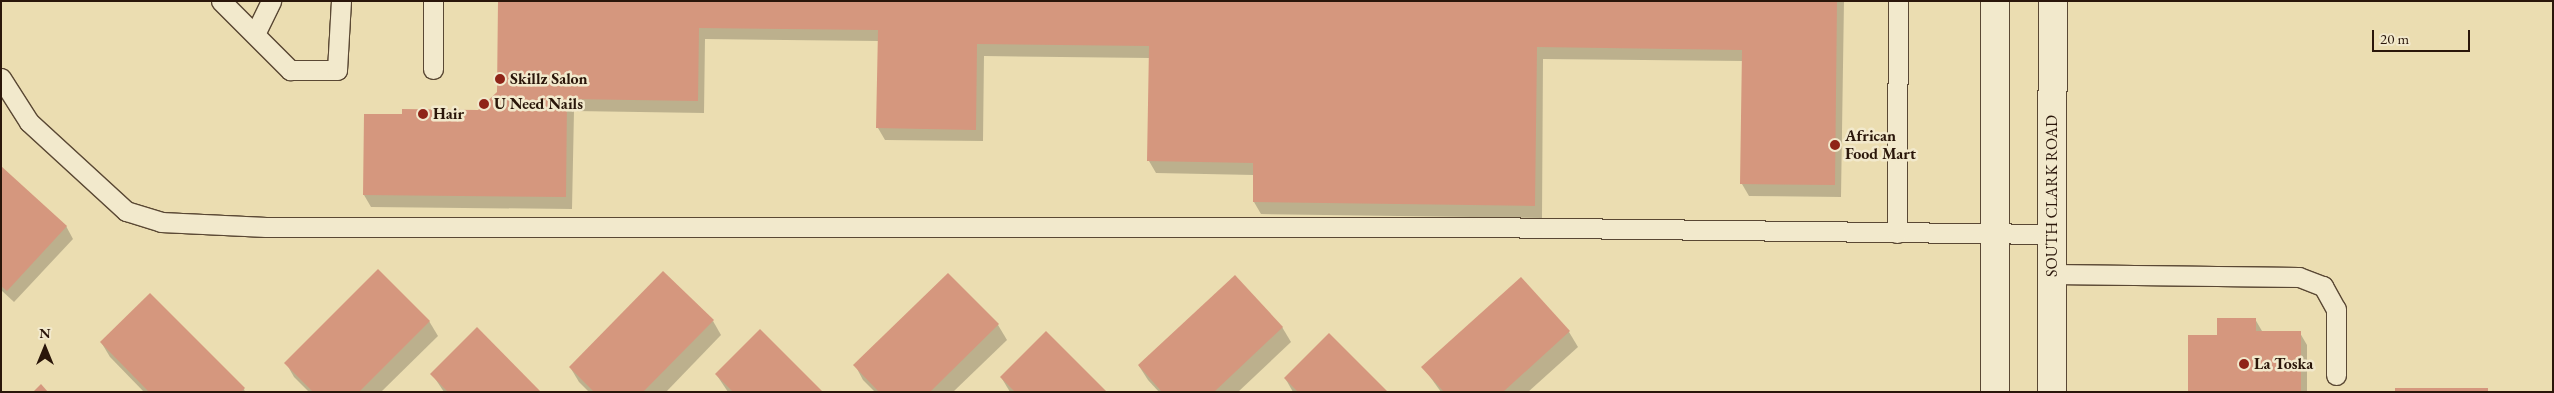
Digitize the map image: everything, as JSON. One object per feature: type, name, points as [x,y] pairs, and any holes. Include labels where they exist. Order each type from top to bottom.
[{"type":"main road","points":[[1995,1],[1995,392]]},
{"type":"main road","name":"SOUTH CLARK ROAD","points":[[2052,392],[2053,1]]},
{"type":"lane","points":[[222,1],[290,70],[337,70],[341,1]]},
{"type":"lane","points":[[255,34],[271,1]]},
{"type":"lane","points":[[433,1],[433,69]]},
{"type":"lane","points":[[1897,233],[1898,1]]},
{"type":"lane","points":[[1,78],[29,122],[126,211],[161,222],[266,227],[1478,227],[2052,234]]},
{"type":"lane","points":[[2052,274],[2299,278],[2323,286],[2336,309],[2336,375]]},
{"type":"building","points":[[498,1],[1837,1],[1835,185],[1740,184],[1742,50],[1537,47],[1535,206],[1253,202],[1253,163],[1147,161],[1149,46],[977,44],[976,130],[876,128],[878,30],[699,28],[698,101],[567,99],[566,197],[363,195],[364,114],[402,114],[402,109],[478,110],[497,92]]},
{"type":"building","points":[[1,166],[67,226],[7,291],[1,286]]},
{"type":"building","points":[[378,269],[430,321],[359,392],[313,392],[284,363]]},
{"type":"building","points":[[663,271],[714,320],[643,392],[594,392],[569,367]]},
{"type":"building","points":[[948,273],[999,324],[930,392],[879,392],[853,365]]},
{"type":"building","points":[[1235,275],[1283,327],[1214,392],[1162,392],[1138,365]]},
{"type":"building","points":[[1521,277],[1570,331],[1503,392],[1444,392],[1421,367]]},
{"type":"building","points":[[150,293],[245,388],[241,392],[149,392],[100,342]]},
{"type":"building","name":"La Toska","points":[[2217,318],[2256,318],[2256,331],[2301,331],[2301,392],[2188,392],[2188,335],[2217,335]]},
{"type":"building","points":[[477,327],[541,392],[448,392],[430,374]]},
{"type":"building","points":[[760,329],[823,392],[733,392],[715,374]]},
{"type":"building","points":[[1046,331],[1107,392],[1015,392],[1000,377]]},
{"type":"building","points":[[1329,333],[1388,392],[1298,392],[1284,378]]},
{"type":"building","points":[[41,384],[48,392],[33,392]]},
{"type":"building","points":[[2395,388],[2488,388],[2488,392],[2395,392]]},
{"type":"place","name":"Skillz Salon","points":[[500,79]]},
{"type":"place","name":"U Need Nails","points":[[484,104]]},
{"type":"place","name":"Hair","points":[[423,114]]},
{"type":"place","name":"African Food Mart","points":[[1835,145]]},
{"type":"place","name":"La Toska","points":[[2244,364]]}]
